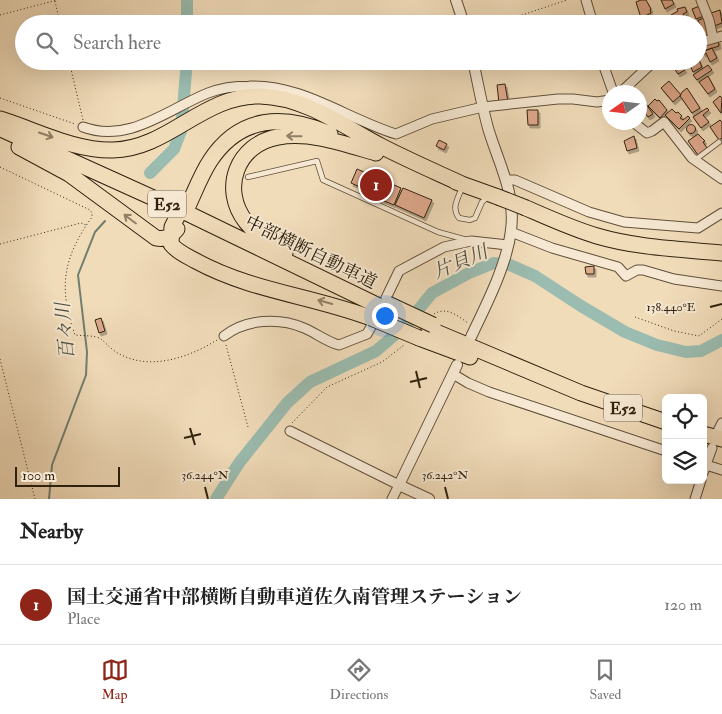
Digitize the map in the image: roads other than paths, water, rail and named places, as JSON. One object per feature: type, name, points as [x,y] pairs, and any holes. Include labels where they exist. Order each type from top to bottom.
[{"type":"highway","points":[[0,119],[78,146],[104,150],[122,150],[152,142],[210,108],[232,99],[250,96],[271,97],[284,99],[314,110],[378,150]]},
{"type":"highway","points":[[423,331],[382,308],[330,304],[234,279],[176,249],[171,244],[171,235],[204,159],[221,138],[242,123],[263,116],[279,114],[306,118],[378,150],[586,232],[619,242],[722,253]]},
{"type":"highway","name":"中部横断自動車道","points":[[0,128],[191,215],[382,308]]},
{"type":"highway","points":[[378,150],[313,137],[291,136],[270,138],[254,146],[236,171],[234,194],[240,213],[246,223],[274,247],[423,331],[525,376],[581,393]]},
{"type":"highway","points":[[0,138],[36,155],[69,174],[156,238],[165,238],[171,235]]},
{"type":"highway","name":"E52","points":[[423,331],[473,337],[581,393],[662,421]]},
{"type":"street","points":[[456,0],[461,15]]},
{"type":"street","points":[[586,0],[590,15]]},
{"type":"street","points":[[701,0],[718,37]]},
{"type":"street","points":[[473,337],[508,247],[511,232],[511,203],[507,180],[489,132],[475,70]]},
{"type":"street","points":[[605,70],[611,85]]},
{"type":"street","points":[[629,85],[645,70]]},
{"type":"street","points":[[83,127],[101,131],[119,131],[136,128],[215,91],[236,86],[274,87],[302,95],[396,134],[432,119],[483,107],[558,99],[602,101]]},
{"type":"street","points":[[643,130],[647,133],[664,122],[695,160],[722,179]]},
{"type":"street","points":[[507,180],[515,180],[539,189],[578,208],[624,222],[698,228],[722,213]]},
{"type":"street","points":[[511,232],[552,248],[618,266],[626,276],[637,270],[643,270],[674,279],[722,286]]},
{"type":"street","points":[[224,336],[252,323],[273,321],[294,324],[339,346],[367,334],[382,308],[399,270],[405,266],[444,247],[471,241],[508,247]]},
{"type":"street","points":[[392,499],[455,369],[468,383],[489,392],[662,451]]},
{"type":"street","points":[[290,431],[429,499]]},
{"type":"street","points":[[707,461],[719,435]]},
{"type":"street","points":[[707,468],[722,470]]},
{"type":"street","points":[[695,499],[700,484]]},
{"type":"lane","points":[[695,160],[719,142]]},
{"type":"lane","points":[[248,177],[317,161],[323,180],[438,232],[471,241]]},
{"type":"lane","points":[[464,185],[455,207],[459,218],[470,220],[474,218],[482,202],[494,196]]},
{"type":"waterway","name":"百々川","points":[[187,0],[187,15]]},
{"type":"waterway","name":"百々川","points":[[150,173],[174,149],[181,131],[186,70]]},
{"type":"waterway","name":"百々川","points":[[49,499],[52,465],[86,375],[87,352],[78,275],[95,232],[105,221]]},
{"type":"waterway","name":"片貝川","points":[[216,499],[239,463],[287,403],[310,382],[376,351],[405,326],[432,293],[469,273],[494,263],[510,265],[535,276],[625,332],[657,345],[686,352],[701,351],[722,340]]},
{"type":"place","name":"国土交通省中部横断自動車道佐久南管理ステーション","points":[[376,185]]}]
